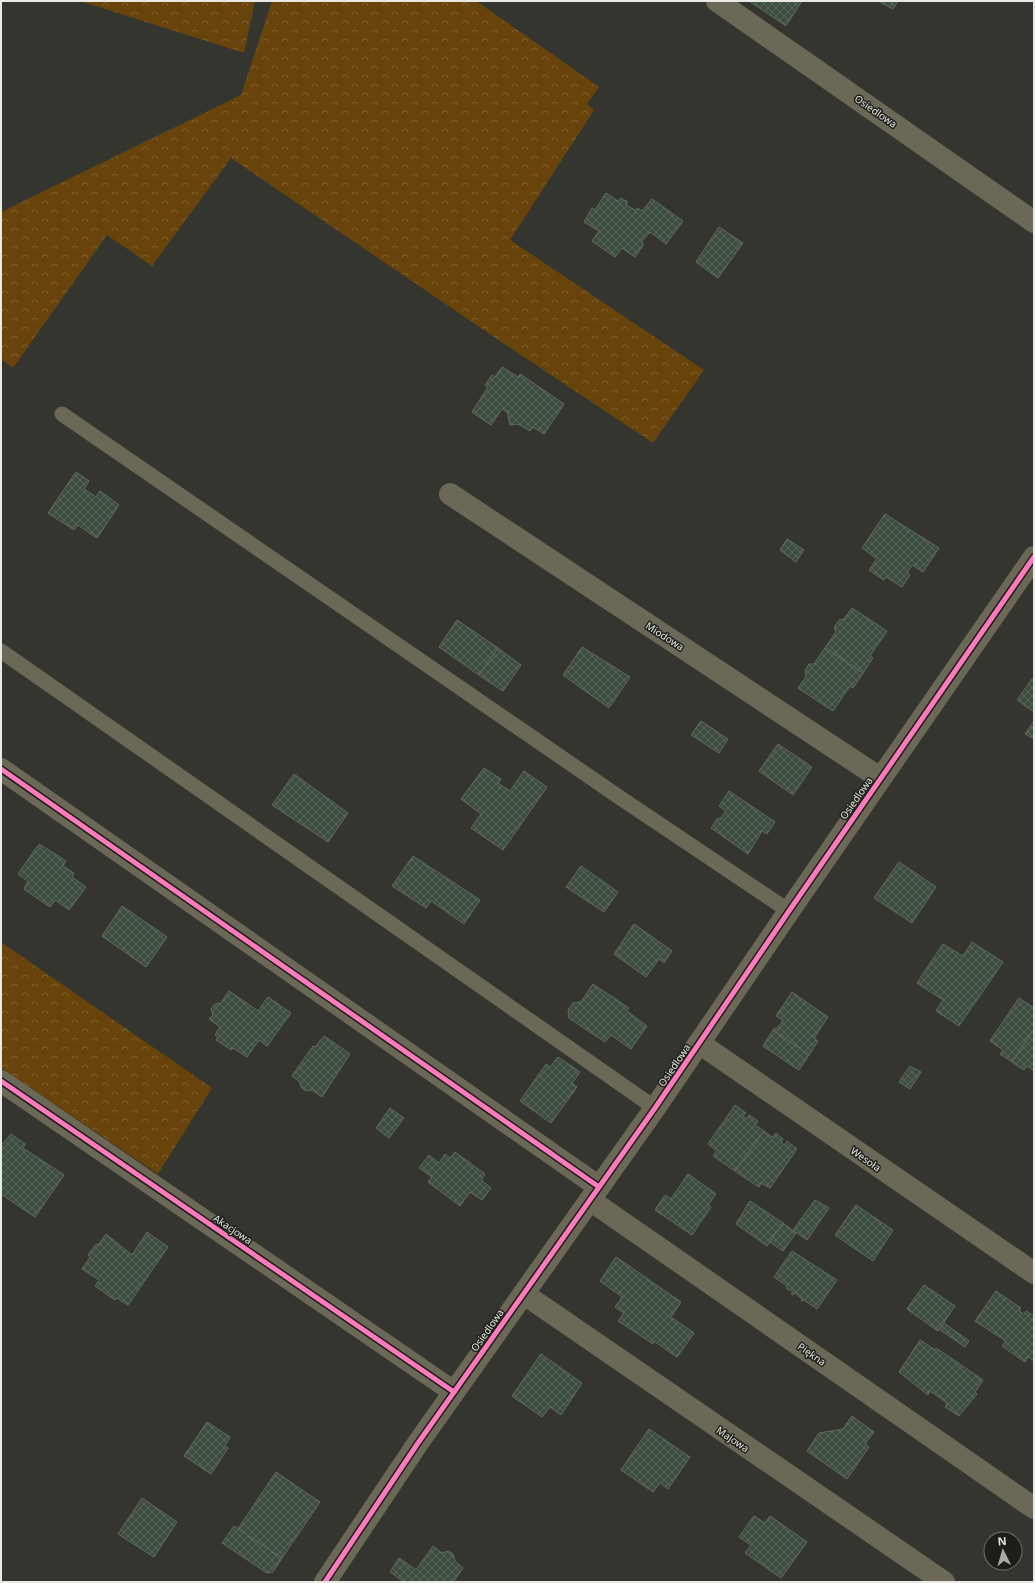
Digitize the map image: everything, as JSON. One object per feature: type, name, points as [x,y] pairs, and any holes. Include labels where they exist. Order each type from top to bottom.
[{"type":"street","name":"Osiedlowa","points":[[717,1],[1034,222]]},
{"type":"street","name":"Miodowa","points":[[450,494],[880,778]]},
{"type":"street","name":"Osiedlowa","points":[[325,1582],[454,1392],[655,1108],[880,778],[1034,557]]},
{"type":"street","name":"Piękna","points":[[1,769],[1034,1508]]},
{"type":"street","name":"Wesoła","points":[[699,1043],[1034,1273]]},
{"type":"street","name":"Akacjowa","points":[[1,1081],[454,1392]]},
{"type":"street","name":"Majowa","points":[[524,1294],[944,1582]]},
{"type":"lane","points":[[62,414],[606,788],[789,911]]},
{"type":"lane","points":[[1,651],[655,1108]]},
{"type":"green space","points":[[80,1],[255,1],[244,53]]},
{"type":"green space","points":[[272,1],[476,1],[599,87],[587,104],[594,110],[510,240],[704,370],[653,443],[231,158],[152,266],[107,235],[13,368],[1,359],[1,212],[241,95]]},
{"type":"green space","points":[[1,942],[212,1088],[158,1174],[1,1068]]},
{"type":"building","points":[[749,1],[802,1],[786,26]]},
{"type":"building","points":[[878,1],[898,1],[893,9]]},
{"type":"building","points":[[606,193],[618,201],[621,198],[628,202],[626,205],[635,210],[638,208],[642,211],[652,199],[683,221],[666,244],[650,232],[641,242],[644,244],[635,257],[622,248],[615,257],[592,241],[599,231],[584,222],[592,208],[595,210]]},
{"type":"building","points":[[719,227],[743,243],[718,278],[696,262]]},
{"type":"building","points":[[502,367],[518,377],[520,374],[564,404],[544,434],[533,427],[530,431],[518,424],[510,425],[507,412],[502,409],[491,425],[472,412],[488,387],[485,385],[492,375],[495,377]]},
{"type":"building","points":[[76,472],[89,481],[84,489],[96,497],[100,491],[119,505],[97,538],[78,525],[74,530],[48,513]]},
{"type":"building","points":[[885,514],[939,548],[923,572],[912,565],[907,573],[910,575],[902,587],[886,577],[884,580],[869,570],[877,559],[862,548]]},
{"type":"building","points":[[787,539],[804,550],[796,562],[780,550]]},
{"type":"building","points":[[852,608],[887,631],[870,656],[873,658],[863,673],[825,648],[836,632],[834,627],[839,620],[844,619]]},
{"type":"building","points":[[457,620],[498,648],[479,675],[439,647]]},
{"type":"building","points":[[582,647],[630,677],[609,708],[563,675]]},
{"type":"building","points":[[498,648],[521,665],[503,691],[479,675]]},
{"type":"building","points":[[825,648],[863,673],[853,688],[850,686],[833,711],[798,688],[806,677],[805,671],[809,664],[814,664]]},
{"type":"building","points":[[1032,679],[1034,680],[1034,712],[1017,700]]},
{"type":"building","points":[[701,721],[728,739],[719,753],[691,735]]},
{"type":"building","points":[[1034,721],[1034,739],[1025,734]]},
{"type":"building","points":[[778,744],[812,767],[793,795],[759,771]]},
{"type":"building","points":[[484,768],[501,779],[498,783],[510,791],[524,771],[547,787],[503,850],[471,828],[481,814],[461,799]]},
{"type":"building","points":[[294,774],[348,813],[328,842],[272,805]]},
{"type":"building","points":[[729,791],[775,822],[767,834],[762,831],[748,854],[711,828],[718,818],[720,819],[726,811],[719,806]]},
{"type":"building","points":[[39,844],[66,861],[63,866],[74,873],[72,877],[86,887],[69,910],[55,900],[50,907],[24,889],[28,881],[18,874]]},
{"type":"building","points":[[413,856],[480,900],[464,924],[431,901],[426,908],[392,886]]},
{"type":"building","points":[[899,862],[936,887],[912,923],[874,898]]},
{"type":"building","points":[[581,866],[618,892],[604,912],[566,887]]},
{"type":"building","points":[[122,906],[167,937],[146,967],[102,936]]},
{"type":"building","points":[[634,924],[672,951],[664,963],[659,959],[646,977],[614,954]]},
{"type":"building","points":[[972,942],[1003,962],[959,1026],[936,1011],[943,1000],[917,983],[943,944],[963,956]]},
{"type":"building","points":[[593,984],[629,1008],[627,1011],[647,1026],[631,1049],[611,1035],[605,1042],[569,1018],[568,1010],[573,1003],[581,1002]]},
{"type":"building","points":[[229,991],[258,1011],[268,997],[291,1013],[267,1046],[259,1040],[247,1057],[233,1048],[231,1050],[216,1040],[218,1037],[215,1035],[220,1027],[209,1019],[213,1015],[211,1009],[215,1004],[221,1003]]},
{"type":"building","points":[[792,992],[828,1017],[814,1038],[818,1041],[809,1055],[773,1030],[775,1028],[777,1029],[783,1020],[776,1016]]},
{"type":"building","points":[[1019,998],[1034,1008],[1034,1029],[1012,1062],[1000,1054],[1003,1050],[990,1041]]},
{"type":"building","points":[[1034,1029],[1034,1071],[1027,1066],[1024,1070],[1012,1062]]},
{"type":"building","points":[[773,1030],[809,1055],[799,1070],[763,1046]]},
{"type":"building","points":[[324,1036],[350,1054],[322,1097],[312,1090],[306,1091],[301,1087],[300,1082],[292,1076],[313,1046],[315,1047]]},
{"type":"building","points":[[558,1057],[580,1072],[572,1083],[577,1087],[551,1123],[520,1101],[546,1064],[550,1067]]},
{"type":"building","points":[[910,1066],[921,1072],[910,1089],[899,1082]]},
{"type":"building","points":[[735,1105],[746,1113],[743,1116],[747,1119],[749,1115],[758,1121],[755,1125],[764,1131],[735,1171],[713,1156],[717,1151],[708,1144]]},
{"type":"building","points":[[390,1108],[404,1118],[389,1138],[376,1128]]},
{"type":"building","points":[[764,1131],[772,1137],[776,1133],[783,1139],[781,1143],[785,1145],[787,1141],[797,1149],[770,1188],[761,1183],[759,1187],[735,1171]]},
{"type":"building","points":[[11,1134],[25,1144],[23,1148],[64,1175],[35,1217],[1,1194],[1,1143],[3,1144]]},
{"type":"building","points":[[455,1152],[485,1174],[481,1180],[491,1188],[482,1200],[470,1192],[460,1206],[428,1182],[432,1177],[419,1168],[429,1155],[439,1163],[445,1154],[450,1158]]},
{"type":"building","points":[[688,1174],[716,1194],[708,1205],[711,1207],[692,1235],[655,1210],[665,1195],[671,1199]]},
{"type":"building","points":[[815,1200],[829,1208],[807,1240],[793,1230]]},
{"type":"building","points":[[750,1201],[783,1223],[767,1246],[736,1224]]},
{"type":"building","points":[[856,1205],[893,1230],[873,1261],[835,1235]]},
{"type":"building","points":[[783,1223],[796,1233],[783,1251],[770,1242]]},
{"type":"building","points":[[147,1232],[168,1247],[128,1305],[117,1298],[115,1300],[95,1286],[99,1280],[82,1269],[90,1257],[88,1255],[106,1234],[132,1255]]},
{"type":"building","points":[[792,1251],[837,1280],[817,1309],[804,1300],[801,1301],[802,1299],[795,1293],[793,1295],[791,1294],[793,1292],[774,1277]]},
{"type":"building","points":[[616,1257],[681,1302],[671,1317],[694,1333],[677,1357],[654,1341],[653,1344],[618,1321],[624,1313],[615,1307],[622,1297],[600,1281]]},
{"type":"building","points":[[924,1285],[955,1306],[938,1331],[907,1309]]},
{"type":"building","points":[[996,1291],[1021,1308],[1019,1311],[1024,1314],[1026,1311],[1034,1316],[1034,1361],[1028,1357],[1025,1362],[1002,1346],[1006,1341],[975,1321]]},
{"type":"building","points":[[944,1323],[969,1341],[965,1347],[939,1329]]},
{"type":"building","points":[[920,1340],[935,1350],[936,1348],[983,1380],[975,1392],[977,1394],[959,1416],[945,1407],[947,1403],[930,1391],[928,1395],[899,1372]]},
{"type":"building","points":[[541,1354],[582,1383],[561,1415],[550,1407],[542,1417],[512,1396]]},
{"type":"building","points":[[852,1416],[874,1432],[865,1444],[869,1447],[847,1479],[807,1451],[819,1433],[843,1429]]},
{"type":"building","points":[[207,1422],[230,1437],[225,1446],[228,1448],[211,1474],[184,1456]]},
{"type":"building","points":[[649,1429],[690,1457],[668,1489],[660,1483],[653,1492],[621,1470]]},
{"type":"building","points":[[276,1472],[320,1502],[282,1558],[238,1529]]},
{"type":"building","points":[[142,1498],[177,1522],[154,1557],[118,1534]]},
{"type":"building","points":[[754,1516],[765,1523],[770,1516],[807,1542],[781,1578],[745,1553],[751,1545],[739,1537]]},
{"type":"building","points":[[234,1526],[282,1558],[273,1572],[267,1573],[222,1543]]},
{"type":"building","points":[[433,1546],[442,1553],[448,1551],[453,1554],[455,1561],[463,1568],[453,1582],[404,1582],[390,1572],[399,1558],[416,1570]]},
{"type":"cycle path","points":[[325,1582],[418,1443],[655,1108],[789,911],[1034,557]]},
{"type":"cycle path","points":[[1,769],[599,1187]]},
{"type":"cycle path","points":[[1,1081],[454,1392]]}]
